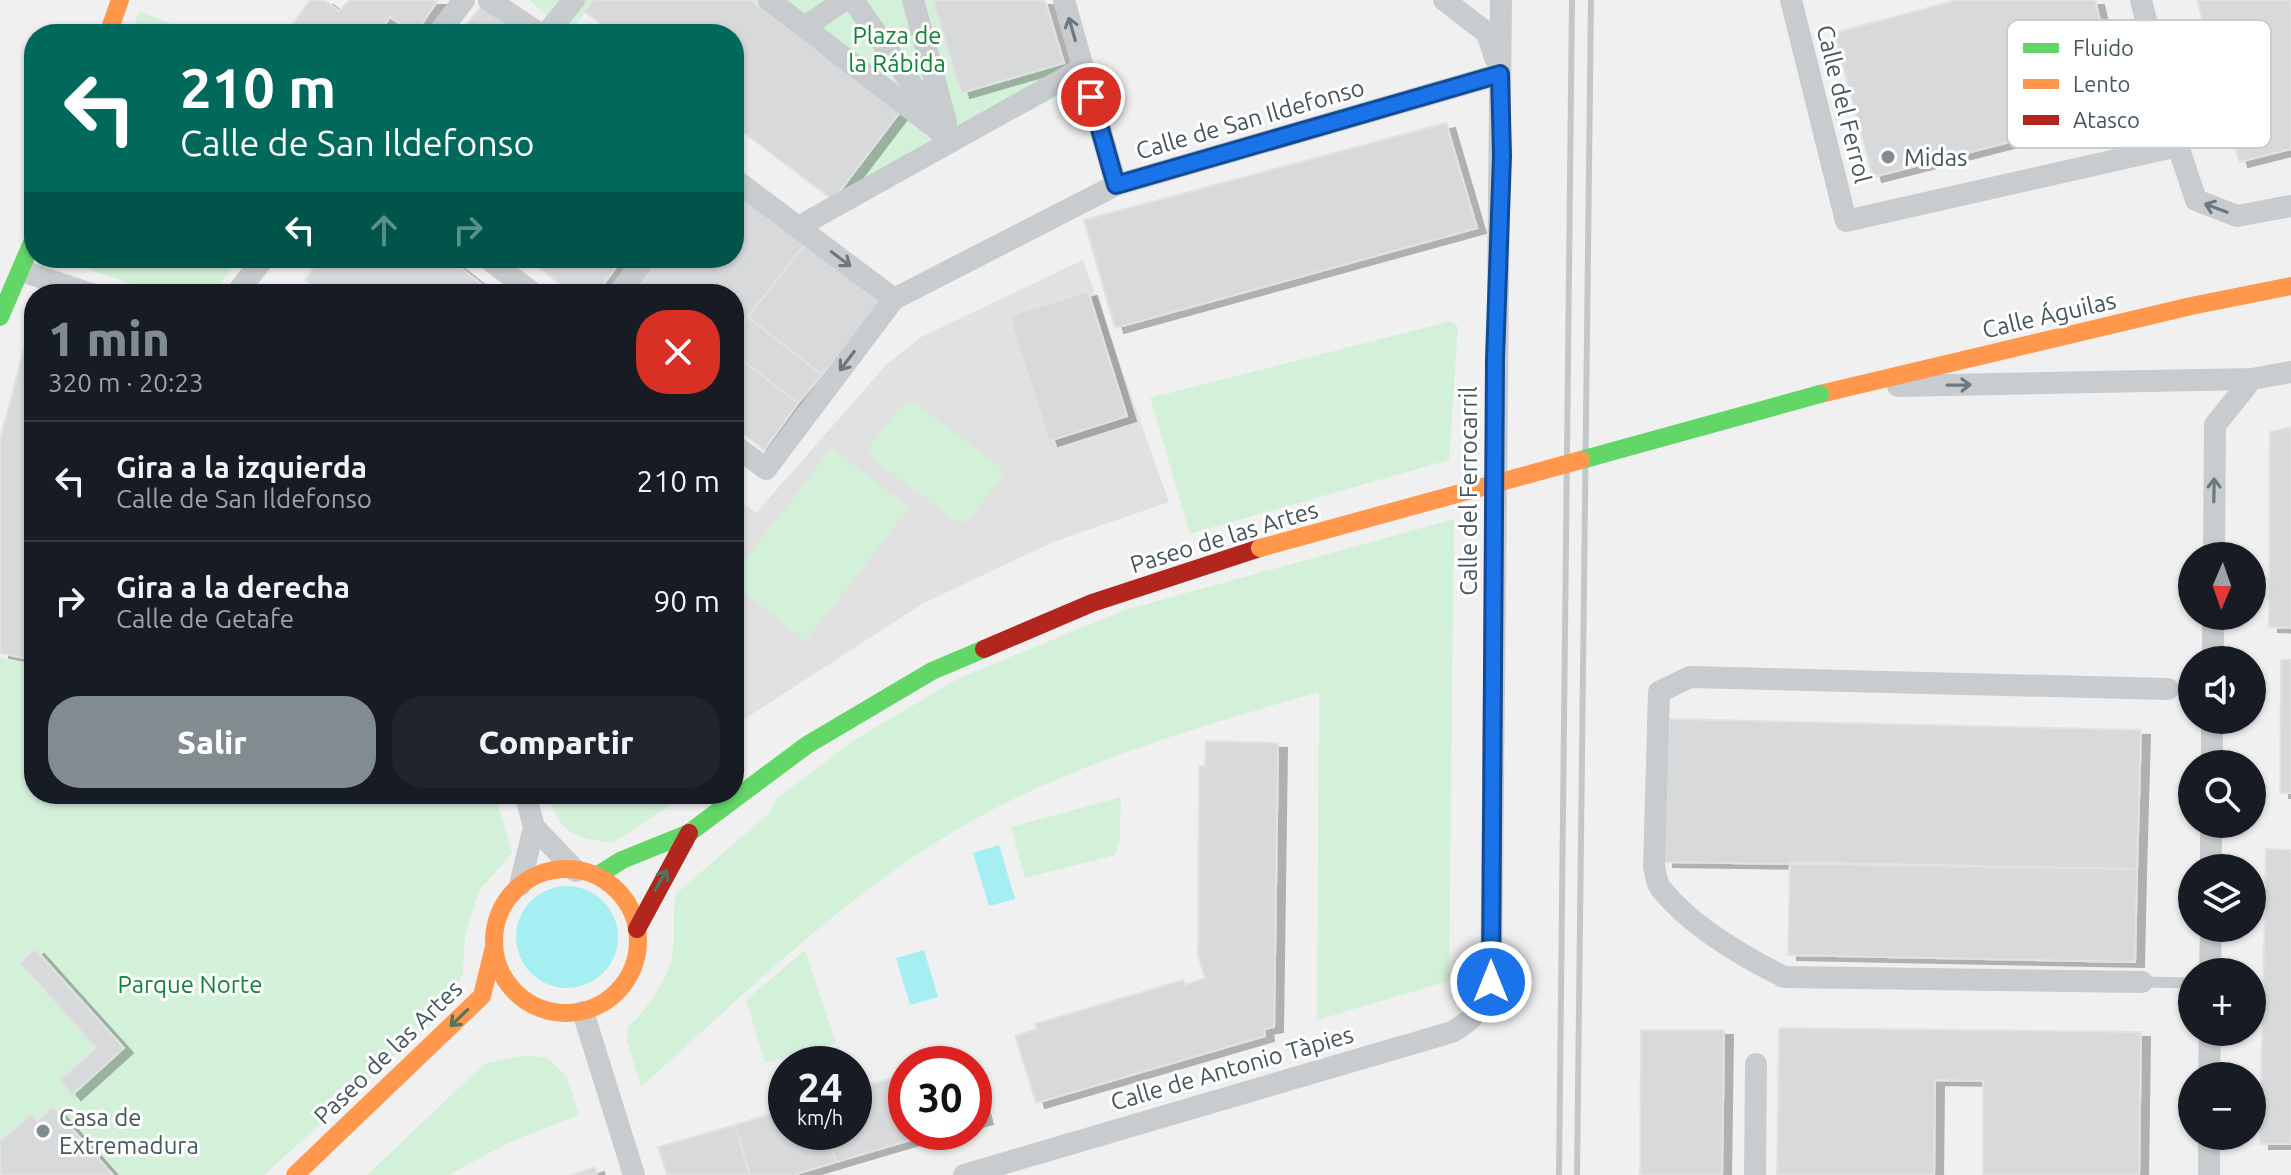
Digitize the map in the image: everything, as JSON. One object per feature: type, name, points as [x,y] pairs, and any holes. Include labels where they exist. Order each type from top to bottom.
[{"type":"main road","points":[[112,24],[120,0]]},
{"type":"main road","points":[[0,317],[24,266]]},
{"type":"main road","name":"Calle Águilas","points":[[1820,394],[2191,306],[2291,286]]},
{"type":"main road","name":"Paseo de las Artes","points":[[744,792],[807,745],[932,671],[1092,603],[1260,548],[1820,394]]},
{"type":"main road","name":"Paseo de las Artes","points":[[587,873],[689,833],[728,804]]},
{"type":"main road","name":"Paseo de las Artes","points":[[637,929],[689,833]]},
{"type":"main road","points":[[542,873],[587,873],[616,886],[627,900],[637,929],[635,964],[624,986],[605,1003],[583,1012],[559,1014],[523,1002],[509,989],[493,951],[499,915],[520,885],[542,873]]},
{"type":"main road","name":"Paseo de las Artes","points":[[295,1175],[482,996],[493,951]]},
{"type":"main road","points":[[503,1009],[523,1002]]},
{"type":"street","points":[[446,24],[464,0]]},
{"type":"street","points":[[489,0],[525,24]]},
{"type":"street","points":[[554,24],[574,0]]},
{"type":"street","points":[[769,0],[950,139]]},
{"type":"street","points":[[805,27],[844,0]]},
{"type":"street","points":[[853,0],[950,139]]},
{"type":"street","points":[[913,0],[950,139]]},
{"type":"street","points":[[1064,0],[1116,185]]},
{"type":"street","points":[[1444,0],[1487,33],[1500,74]]},
{"type":"street","name":"Calle del Ferrocarril","points":[[1491,982],[1495,359],[1502,156],[1501,0]]},
{"type":"street","name":"Calle del Ferrol","points":[[1791,0],[1846,221],[2169,148]]},
{"type":"street","points":[[2141,0],[2146,20]]},
{"type":"street","points":[[798,227],[950,139],[1083,68]]},
{"type":"street","name":"Calle de San Ildefonso","points":[[894,299],[1116,185],[1500,74]]},
{"type":"street","points":[[2179,148],[2196,200],[2237,216],[2291,206]]},
{"type":"street","points":[[744,186],[894,299],[766,469],[744,452]]},
{"type":"street","points":[[244,284],[256,268]]},
{"type":"street","points":[[500,268],[521,284]]},
{"type":"street","points":[[626,284],[638,268]]},
{"type":"street","points":[[22,271],[61,284]]},
{"type":"street","points":[[1853,386],[2252,379],[2291,372]]},
{"type":"street","points":[[2214,542],[2215,425],[2252,379]]},
{"type":"street","points":[[2142,982],[1784,977],[1755,963],[1697,922],[1660,888],[1654,867],[1659,692],[1690,677],[2168,689]]},
{"type":"street","points":[[520,885],[534,827],[528,804]]},
{"type":"street","points":[[534,827],[587,873]]},
{"type":"street","name":"Calle de Antonio Tàpies","points":[[964,1175],[1452,1032],[1472,1021],[1484,1005],[1491,982]]},
{"type":"street","points":[[583,1012],[634,1175]]},
{"type":"street","points":[[1755,1175],[1756,1064]]},
{"type":"street","points":[[2209,1150],[2209,1175]]},
{"type":"lane","points":[[2168,689],[2178,689]]},
{"type":"lane","points":[[2142,982],[2178,983]]},
{"type":"shaded area","points":[[1083,260],[1169,502],[1053,542],[922,604],[744,720],[744,504],[756,513],[886,365],[921,337]]},
{"type":"green space","points":[[529,0],[594,0],[576,24],[557,24]]},
{"type":"green space","name":"Plaza de la Rábida","points":[[751,0],[933,0],[1064,63],[1072,89],[843,209],[833,200],[899,112]]},
{"type":"green space","points":[[139,11],[172,24],[134,24]]},
{"type":"green space","points":[[86,268],[232,268],[220,284],[131,284]]},
{"type":"green space","points":[[1451,321],[1458,327],[1449,460],[1190,534],[1150,398]]},
{"type":"green space","points":[[915,403],[1000,467],[1002,477],[968,520],[959,523],[873,459],[869,447],[903,404]]},
{"type":"green space","points":[[832,448],[909,508],[806,641],[744,593],[744,561]]},
{"type":"green space","points":[[1454,519],[1449,981],[1317,1020],[1319,692],[1113,757],[1033,790],[945,837],[853,901],[809,937],[641,1087],[627,1041],[628,1027],[649,1003],[671,961],[676,894],[770,812],[775,800],[851,742],[959,678],[1125,610]]},
{"type":"green space","name":"Parque Norte","points":[[0,657],[24,663],[24,804],[498,804],[512,853],[479,891],[465,936],[463,973],[446,1010],[264,1175],[0,1175]]},
{"type":"green space","points":[[1121,797],[1120,838],[1115,855],[1025,878],[1011,827]]},
{"type":"green space","points":[[552,804],[672,804],[613,843],[570,832]]},
{"type":"green space","points":[[805,950],[836,1043],[825,1046],[768,1046],[768,1062],[765,1063],[746,1000]]},
{"type":"green space","points":[[522,1056],[547,1057],[567,1077],[579,1115],[510,1142],[448,1175],[367,1175],[484,1064]]},
{"type":"water","points":[[999,845],[1015,899],[989,906],[973,853]]},
{"type":"water","points":[[567,886],[587,890],[603,901],[614,917],[618,937],[614,957],[603,973],[587,984],[567,988],[547,984],[531,973],[520,957],[516,937],[520,917],[531,901],[547,890]]},
{"type":"water","points":[[924,950],[938,997],[910,1005],[896,958]]},
{"type":"building","points":[[310,0],[324,0],[339,11],[350,0],[438,0],[422,24],[400,24],[390,17],[385,24],[293,24]]},
{"type":"building","points":[[594,0],[751,0],[900,112],[833,200],[744,133],[744,24],[601,24],[585,12]]},
{"type":"building","points":[[933,0],[1045,0],[1064,63],[961,93]]},
{"type":"building","points":[[1957,0],[2095,0],[2100,20],[2007,20],[2007,143],[1873,177],[1834,33]]},
{"type":"building","points":[[2197,0],[2291,0],[2291,149],[2239,162],[2235,148],[2271,148],[2271,20],[2202,20]]},
{"type":"building","points":[[483,4],[509,24],[467,24]]},
{"type":"building","points":[[1446,123],[1477,228],[1115,328],[1084,220]]},
{"type":"building","points":[[744,197],[808,240],[744,322],[744,284],[640,284],[652,268],[744,268]]},
{"type":"building","points":[[808,240],[882,303],[822,375],[748,317]]},
{"type":"building","points":[[314,268],[461,268],[481,284],[310,284],[305,280]]},
{"type":"building","points":[[539,268],[616,268],[604,284],[560,284]]},
{"type":"building","points":[[1088,291],[1127,416],[1049,441],[1009,316]]},
{"type":"building","points":[[748,317],[822,375],[798,403],[744,362],[744,322]]},
{"type":"building","points":[[24,349],[24,658],[0,653],[0,440]]},
{"type":"building","points":[[744,362],[798,403],[764,450],[744,434]]},
{"type":"building","points":[[2291,427],[2291,628],[2269,627],[2270,432]]},
{"type":"building","points":[[2281,660],[2291,660],[2291,793],[2280,793]]},
{"type":"building","points":[[1669,719],[2141,730],[2137,869],[1664,862]]},
{"type":"building","points":[[1206,741],[1278,743],[1274,1027],[1264,1029],[1265,1036],[1036,1103],[1015,1036],[1037,1029],[1035,1024],[1183,980],[1185,985],[1205,978],[1198,955],[1199,766],[1205,766]]},
{"type":"building","points":[[2266,849],[2291,850],[2291,1144],[2266,1144],[2266,1062],[2262,1062],[2262,1046],[2266,1046]]},
{"type":"building","points":[[1790,862],[2137,869],[2135,962],[1788,955]]},
{"type":"building","points":[[35,949],[124,1048],[72,1095],[60,1080],[96,1048],[20,963]]},
{"type":"building","points":[[1779,1028],[2141,1032],[2139,1175],[1983,1175],[1983,1081],[1935,1080],[1934,1175],[1777,1175]]},
{"type":"building","points":[[1641,1030],[1724,1030],[1722,1175],[1640,1175]]},
{"type":"building","points":[[888,1079],[888,1147],[836,1162],[832,1150],[872,1150],[872,1084]]},
{"type":"building","name":"Casa de Extremadura","points":[[53,1107],[113,1175],[0,1175],[0,1141],[31,1115],[37,1121]]},
{"type":"building","points":[[768,1115],[768,1150],[832,1150],[836,1162],[793,1175],[750,1175],[735,1125]]},
{"type":"building","points":[[735,1125],[750,1175],[667,1175],[658,1147]]},
{"type":"building","points":[[595,1167],[597,1175],[571,1175]]},
{"type":"railway","points":[[1559,1175],[1572,0]]},
{"type":"railway","points":[[1577,1175],[1591,0]]},
{"type":"traffic: fast","points":[[0,317],[24,261]]},
{"type":"traffic: fast","points":[[1581,460],[1820,394]]},
{"type":"traffic: fast","points":[[744,792],[807,745],[932,671],[984,649]]},
{"type":"traffic: fast","points":[[598,875],[622,860],[689,833],[728,804]]},
{"type":"traffic: slow","points":[[112,24],[120,0]]},
{"type":"traffic: slow","points":[[1820,394],[2191,306],[2291,286]]},
{"type":"traffic: slow","points":[[1260,548],[1581,460]]},
{"type":"traffic: slow","points":[[566,869],[594,874],[617,890],[633,913],[638,941],[633,969],[617,992],[594,1008],[566,1013],[538,1008],[515,992],[499,969],[494,941],[499,913],[515,890],[538,874],[566,869]]},
{"type":"traffic: slow","points":[[295,1175],[482,996],[493,951]]},
{"type":"traffic: jam","points":[[984,649],[1092,603],[1260,548]]},
{"type":"traffic: jam","points":[[637,929],[689,833]]},
{"type":"place","name":"Midas","points":[[1888,157]]},
{"type":"place","name":"Casa de Extremadura","points":[[43,1131]]},
{"type":"route","points":[[1091,97],[1116,185],[1500,74],[1502,156],[1495,359],[1491,982]]}]
